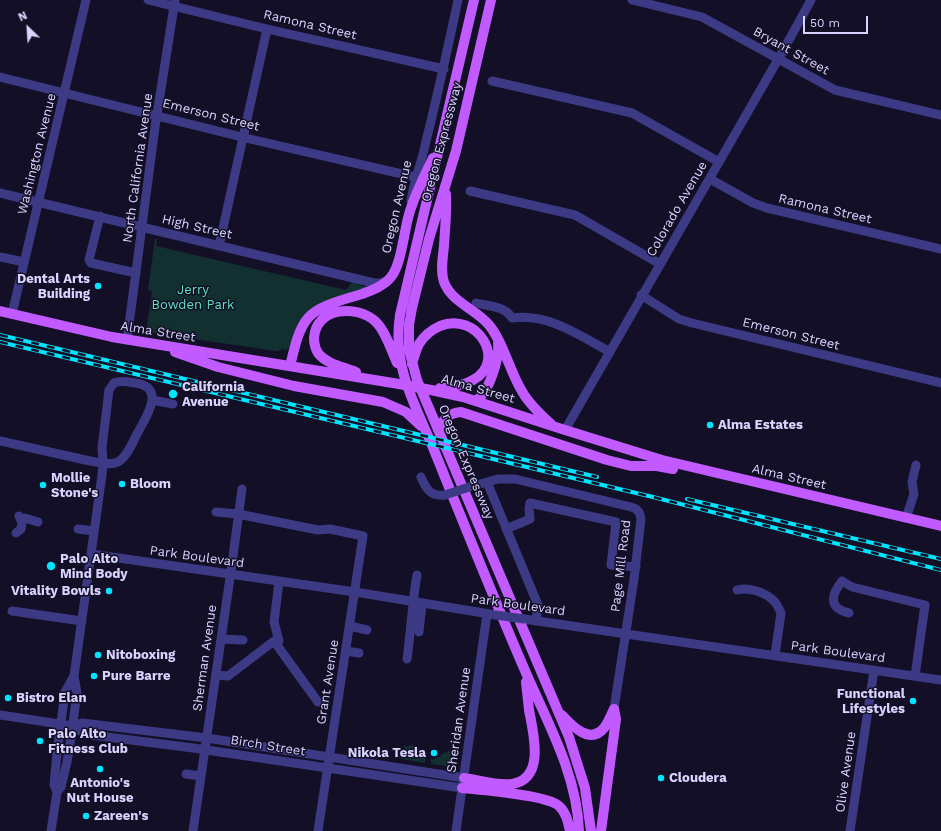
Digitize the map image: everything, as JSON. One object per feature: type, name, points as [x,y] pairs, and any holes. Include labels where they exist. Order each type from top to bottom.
[{"type":"main road","name":"Oregon Expressway","points":[[474,0],[399,319],[398,334],[402,383],[428,436],[566,766],[576,804],[578,831]]},
{"type":"main road","name":"Oregon Expressway","points":[[491,0],[456,151],[446,188],[429,239],[412,308],[408,340],[412,364],[417,380],[558,711],[582,775],[592,831]]},
{"type":"main road","points":[[409,212],[441,142]]},
{"type":"main road","points":[[446,188],[447,210],[442,268],[444,281],[451,294],[488,324],[496,335],[522,393],[553,426]]},
{"type":"main road","name":"Oregon Avenue","points":[[290,366],[301,330],[307,318],[312,313],[326,306],[375,289],[387,281],[395,271],[409,212]]},
{"type":"main road","points":[[372,379],[327,361],[318,352],[315,347],[314,334],[320,322],[326,317],[340,311],[348,310],[364,314],[371,318],[384,336],[402,383]]},
{"type":"main road","name":"Alma Street","points":[[0,312],[127,340],[402,383],[456,394],[662,460],[941,526]]},
{"type":"main road","points":[[412,364],[424,337],[442,325],[458,323],[465,324],[482,337],[488,356],[487,362],[480,374],[475,379],[463,385],[431,390]]},
{"type":"main road","points":[[476,400],[482,396],[489,383],[496,363],[499,349],[496,335]]},
{"type":"main road","points":[[155,344],[218,367],[294,386],[374,400],[391,405],[411,415],[428,436]]},
{"type":"main road","points":[[438,430],[446,416],[461,412],[631,466],[657,466],[738,478]]},
{"type":"main road","points":[[463,783],[512,784],[518,783],[530,773],[535,759],[534,740],[523,666]]},
{"type":"main road","points":[[558,711],[569,723],[582,733],[593,734],[604,728],[614,709]]},
{"type":"main road","points":[[601,831],[616,719],[614,709]]},
{"type":"main road","points":[[463,783],[554,802],[563,810],[570,831]]},
{"type":"street","name":"Washington Avenue","points":[[12,314],[86,0]]},
{"type":"street","name":"Ramona Street","points":[[148,0],[175,3],[267,29],[444,69]]},
{"type":"street","name":"Oregon Avenue","points":[[409,212],[415,177],[426,144],[444,69],[458,0]]},
{"type":"street","name":"Bryant Street","points":[[632,0],[702,17],[835,90],[941,115]]},
{"type":"street","name":"Colorado Avenue","points":[[565,430],[811,0]]},
{"type":"street","name":"North California Avenue","points":[[127,340],[157,116],[175,3]]},
{"type":"street","points":[[219,246],[267,29]]},
{"type":"street","name":"Emerson Street","points":[[0,77],[242,137],[415,177]]},
{"type":"street","points":[[492,81],[632,113],[719,162]]},
{"type":"street","name":"Ramona Street","points":[[710,178],[753,203],[767,208],[941,249]]},
{"type":"street","points":[[470,191],[575,215],[660,264]]},
{"type":"street","name":"High Street","points":[[0,193],[38,203],[100,216],[308,268],[379,283],[387,281]]},
{"type":"street","points":[[100,216],[89,260],[91,263],[136,273]]},
{"type":"street","points":[[0,257],[24,262]]},
{"type":"street","name":"Emerson Street","points":[[641,296],[679,319],[692,323],[941,383]]},
{"type":"street","points":[[476,303],[503,309],[510,314],[512,318],[532,317],[559,324],[610,352]]},
{"type":"street","points":[[0,441],[103,463],[114,463],[123,458],[150,410],[152,400],[151,394],[145,386],[141,384],[123,381],[114,383],[104,396],[102,447],[103,463],[74,676],[77,693],[73,726],[61,787],[57,792],[51,831]]},
{"type":"street","points":[[152,400],[173,404]]},
{"type":"street","points":[[906,518],[914,494],[912,482],[916,465]]},
{"type":"street","points":[[421,478],[426,488],[430,492],[434,495],[445,496],[487,482],[538,605],[536,620]]},
{"type":"street","name":"Page Mill Road","points":[[487,482],[502,479],[515,479],[637,509],[640,514],[641,519],[636,567],[614,709]]},
{"type":"street","name":"Sherman Avenue","points":[[193,831],[206,749],[242,489]]},
{"type":"street","points":[[506,529],[530,519],[530,503],[616,522],[611,565],[636,567]]},
{"type":"street","points":[[216,512],[238,514]]},
{"type":"street","name":"Grant Avenue","points":[[238,514],[318,530],[330,529],[364,536],[318,831]]},
{"type":"street","points":[[16,533],[21,529],[22,517],[38,522]]},
{"type":"street","points":[[78,529],[94,531]]},
{"type":"street","name":"Park Boulevard","points":[[91,554],[941,680]]},
{"type":"street","points":[[407,660],[417,575]]},
{"type":"street","points":[[850,612],[841,610],[834,602],[833,597],[835,590],[842,581],[852,587],[925,605],[915,676]]},
{"type":"street","points":[[278,582],[274,622],[279,641]]},
{"type":"street","points":[[737,590],[754,590],[758,592],[773,601],[781,613],[775,655]]},
{"type":"street","points":[[419,632],[422,604]]},
{"type":"street","points":[[12,611],[82,621]]},
{"type":"street","name":"Sheridan Avenue","points":[[456,831],[491,614]]},
{"type":"street","points":[[350,626],[367,630]]},
{"type":"street","points":[[221,638],[243,640]]},
{"type":"street","points":[[216,675],[228,676],[274,641],[318,702]]},
{"type":"street","points":[[346,651],[359,653]]},
{"type":"street","name":"Olive Avenue","points":[[850,831],[874,670]]},
{"type":"street","points":[[57,792],[54,785],[65,692],[74,676]]},
{"type":"street","name":"Birch Street","points":[[0,715],[73,726],[80,731],[92,735],[206,749],[328,768],[463,783]]},
{"type":"street","name":"Birch Street","points":[[73,726],[82,723],[207,738],[330,756],[463,783]]},
{"type":"street","points":[[186,774],[201,776]]},
{"type":"green space","name":"Jerry Bowden Park","points":[[155,238],[157,240],[156,246],[346,290],[352,282],[366,287],[308,312],[296,327],[289,348],[285,351],[284,349],[276,351],[146,332],[152,291],[148,290]]},
{"type":"green space","points":[[409,745],[421,749],[420,751],[423,752],[423,754],[426,754],[425,763],[401,759],[404,746],[409,747]]},
{"type":"green space","points":[[448,751],[455,752],[452,765],[431,764],[431,759],[434,760],[435,758],[441,756],[441,754],[444,754],[445,752],[447,753]]},
{"type":"railway","points":[[0,335],[597,477]]},
{"type":"railway","points":[[0,342],[653,497],[941,570]]},
{"type":"railway","points":[[687,499],[941,559]]},
{"type":"place","name":"Dental Arts Building","points":[[98,286]]},
{"type":"place","name":"California Avenue","points":[[173,394]]},
{"type":"place","name":"Alma Estates","points":[[710,425]]},
{"type":"place","name":"Bloom","points":[[122,484]]},
{"type":"place","name":"Mollie Stone's","points":[[43,485]]},
{"type":"place","name":"Palo Alto Mind Body","points":[[51,566]]},
{"type":"place","name":"Vitality Bowls","points":[[109,591]]},
{"type":"place","name":"Nitoboxing","points":[[98,655]]},
{"type":"place","name":"Pure Barre","points":[[94,676]]},
{"type":"place","name":"Bistro Elan","points":[[8,698]]},
{"type":"place","name":"Functional Lifestyles","points":[[913,701]]},
{"type":"place","name":"Palo Alto Fitness Club","points":[[40,741]]},
{"type":"place","name":"Nikola Tesla","points":[[434,753]]},
{"type":"place","name":"Antonio's Nut House","points":[[100,769]]},
{"type":"place","name":"Cloudera","points":[[661,778]]},
{"type":"place","name":"Zareen's","points":[[86,816]]}]
